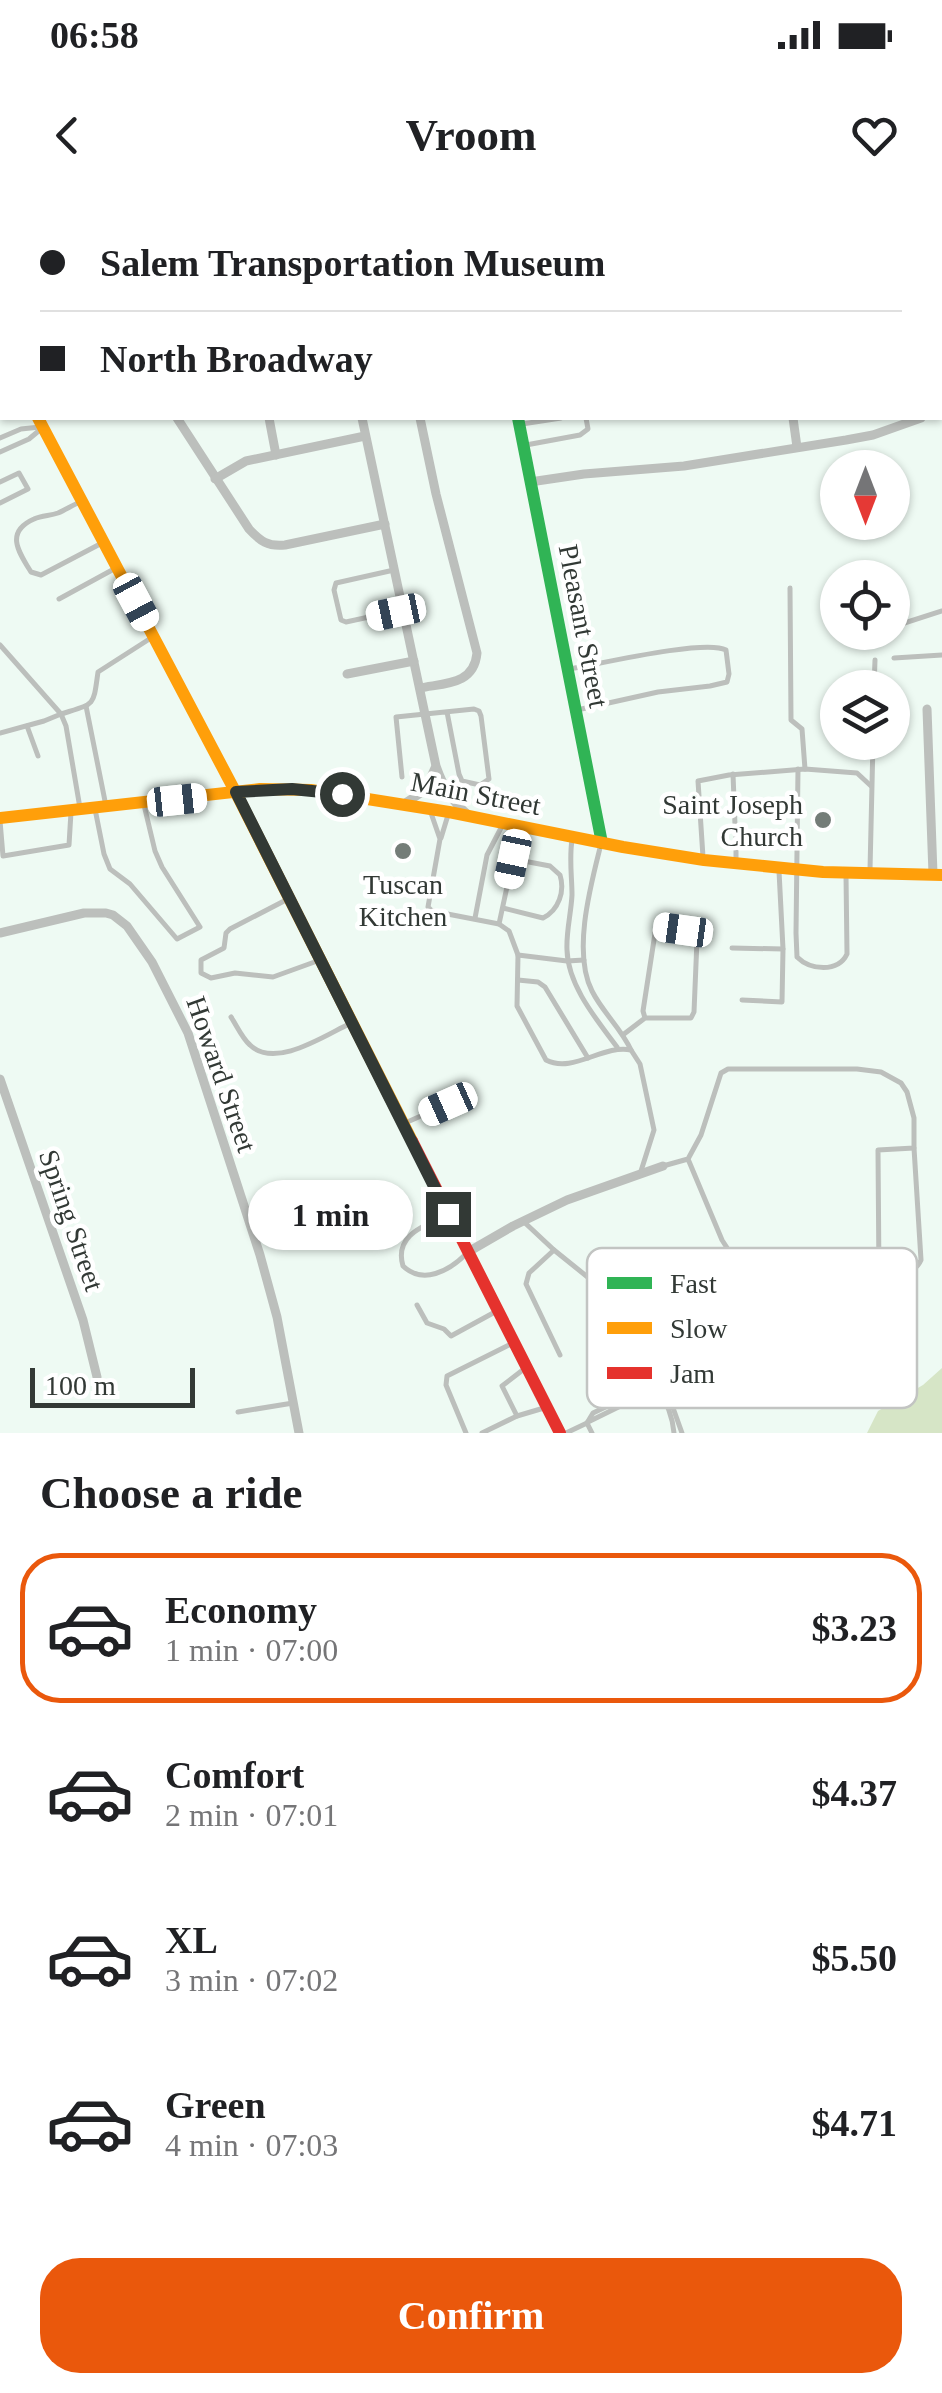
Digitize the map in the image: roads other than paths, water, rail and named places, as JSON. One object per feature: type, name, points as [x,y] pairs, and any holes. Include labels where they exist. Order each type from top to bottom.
[{"type":"main road","name":"Pleasant Street","points":[[518,421],[602,843]]},
{"type":"main road","points":[[41,422],[236,792],[563,1433]]},
{"type":"main road","name":"Main Street","points":[[0,819],[236,792],[311,790],[704,860],[796,870],[938,874]]},
{"type":"street","points":[[178,420],[248,529],[263,542],[273,546],[385,524]]},
{"type":"street","points":[[268,420],[276,455]]},
{"type":"street","points":[[362,420],[436,766],[455,804],[469,816]]},
{"type":"street","points":[[420,420],[477,653],[476,667],[470,674],[460,680],[420,688]]},
{"type":"street","points":[[793,420],[797,447]]},
{"type":"street","points":[[530,482],[713,462],[874,435],[915,420]]},
{"type":"street","points":[[215,479],[246,462],[366,436]]},
{"type":"street","points":[[347,674],[414,661]]},
{"type":"street","points":[[926,709],[938,874]]},
{"type":"street","points":[[403,804],[425,790],[436,766]]},
{"type":"street","name":"Howard Street","points":[[0,933],[84,913],[106,913],[127,926],[152,962],[188,1033],[271,1292],[298,1433]]},
{"type":"street","name":"Spring Street","points":[[0,1079],[83,1320],[97,1377]]},
{"type":"street","points":[[468,1252],[576,1197],[663,1166]]},
{"type":"lane","points":[[523,446],[580,435],[588,429],[586,420]]},
{"type":"lane","points":[[0,438],[41,422]]},
{"type":"lane","points":[[0,452],[29,439],[41,422]]},
{"type":"lane","points":[[0,482],[19,473],[28,489],[0,503]]},
{"type":"lane","points":[[82,500],[34,519],[18,531],[16,540],[22,556],[31,572],[41,575],[104,542]]},
{"type":"lane","points":[[59,599],[117,568]]},
{"type":"lane","points":[[396,569],[336,584],[334,590],[341,620],[346,622],[404,610]]},
{"type":"lane","points":[[790,588],[791,720],[802,729],[797,956],[804,963],[840,965],[848,954],[846,872]]},
{"type":"lane","points":[[910,621],[942,611]]},
{"type":"lane","points":[[0,733],[86,706],[96,696],[98,672],[154,636]]},
{"type":"lane","points":[[0,645],[61,714],[88,810],[110,869],[130,884],[177,939],[200,927],[154,851],[144,803]]},
{"type":"lane","points":[[566,670],[654,653],[716,646],[726,650],[727,682],[574,710]]},
{"type":"lane","points":[[894,658],[942,656]]},
{"type":"lane","points":[[875,660],[875,670]]},
{"type":"lane","points":[[0,819],[2,856],[70,845],[88,810],[86,706]]},
{"type":"lane","points":[[402,777],[396,717],[474,709],[479,711],[490,774],[486,783],[462,782],[447,712]]},
{"type":"lane","points":[[27,726],[38,756]]},
{"type":"lane","points":[[870,873],[872,760]]},
{"type":"lane","points":[[704,860],[698,782],[733,774],[802,769],[857,774],[872,786]]},
{"type":"lane","points":[[733,774],[735,825]]},
{"type":"lane","points":[[430,809],[440,839]]},
{"type":"lane","points":[[449,812],[428,907],[499,924],[509,931],[518,955],[516,1006],[546,1060],[560,1064],[617,1047],[630,1050]]},
{"type":"lane","points":[[475,918],[488,854],[503,823]]},
{"type":"lane","points":[[736,836],[736,864]]},
{"type":"lane","points":[[573,837],[568,961],[586,1004],[617,1047]]},
{"type":"lane","points":[[602,843],[593,874],[584,960],[593,994],[624,1034],[640,1064],[654,1130],[640,1174]]},
{"type":"lane","points":[[499,924],[513,859],[556,870],[562,882],[561,892],[554,910],[543,918],[503,908]]},
{"type":"lane","points":[[742,1000],[782,1002],[779,868]]},
{"type":"lane","points":[[289,898],[230,929],[224,948],[201,960],[200,973],[211,978],[235,973],[273,977],[320,960]]},
{"type":"lane","points":[[624,1034],[645,1018],[692,1018],[696,940],[692,934],[656,926],[645,1018]]},
{"type":"lane","points":[[732,948],[783,949]]},
{"type":"lane","points":[[518,955],[584,960]]},
{"type":"lane","points":[[517,980],[538,982],[545,987],[588,1058]]},
{"type":"lane","points":[[232,1018],[251,1047],[263,1053],[291,1053],[352,1023]]},
{"type":"lane","points":[[663,1166],[688,1160],[701,1135],[721,1073],[728,1069],[857,1068],[881,1072],[901,1083],[914,1118],[921,1260],[917,1267]]},
{"type":"lane","points":[[404,1124],[448,1104]]},
{"type":"lane","points":[[878,1248],[878,1150],[914,1148]]},
{"type":"lane","points":[[688,1160],[727,1248]]},
{"type":"lane","points":[[448,1214],[407,1237],[401,1248],[403,1266],[412,1274],[427,1276],[458,1262],[468,1252]]},
{"type":"lane","points":[[523,1221],[587,1277]]},
{"type":"lane","points":[[554,1250],[529,1273],[526,1284],[560,1355]]},
{"type":"lane","points":[[417,1304],[428,1323],[450,1336],[498,1310]]},
{"type":"lane","points":[[466,1433],[446,1376],[514,1342]]},
{"type":"lane","points":[[517,1416],[502,1386],[527,1367]]},
{"type":"lane","points":[[238,1412],[293,1404]]},
{"type":"lane","points":[[482,1433],[547,1407]]},
{"type":"lane","points":[[588,1422],[604,1408]]},
{"type":"lane","points":[[563,1433],[616,1408]]},
{"type":"lane","points":[[666,1408],[674,1433]]},
{"type":"lane","points":[[673,1408],[682,1433]]},
{"type":"lane","points":[[588,1422],[592,1433]]},
{"type":"place","name":"Saint Joseph Church","points":[[823,820]]},
{"type":"place","name":"Tuscan Kitchen","points":[[403,851]]}]
